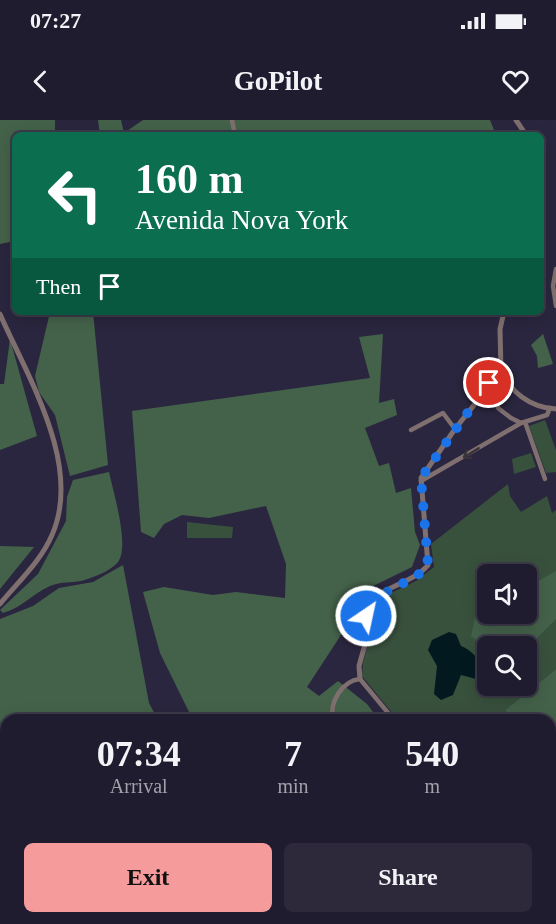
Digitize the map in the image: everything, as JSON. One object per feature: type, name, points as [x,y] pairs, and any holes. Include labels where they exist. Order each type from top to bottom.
[{"type":"street","points":[[556,269],[553,286],[556,306]]},
{"type":"street","points":[[0,314],[50,428],[61,498],[56,525],[44,550],[0,604]]},
{"type":"street","points":[[388,714],[360,679],[359,666],[368,636],[366,607],[368,602],[417,576],[428,565],[421,481],[426,468],[499,372],[500,329],[503,315]]},
{"type":"street","points":[[421,481],[523,422],[547,415],[553,409],[523,398],[499,372]]},
{"type":"street","points":[[489,383],[506,380]]},
{"type":"street","points":[[489,383],[498,408],[511,418],[523,422]]},
{"type":"street","points":[[411,430],[443,413],[455,429]]},
{"type":"street","points":[[523,422],[545,478]]},
{"type":"street","points":[[332,714],[338,692],[346,684],[360,679]]},
{"type":"green space","points":[[0,120],[55,120],[55,132],[12,132],[12,242],[0,244]]},
{"type":"green space","points":[[98,120],[121,120],[124,132],[100,132]]},
{"type":"green space","points":[[143,120],[490,120],[495,132],[125,132]]},
{"type":"green space","points":[[49,315],[93,315],[108,465],[70,476],[55,415],[39,392],[35,376]]},
{"type":"green space","points":[[383,334],[379,403],[394,399],[397,415],[365,428],[379,466],[389,463],[396,493],[411,488],[415,532],[420,545],[412,567],[361,592],[356,612],[307,687],[319,696],[338,681],[367,704],[374,714],[190,714],[160,653],[143,592],[164,587],[213,595],[236,592],[285,598],[286,564],[266,506],[209,518],[182,515],[164,524],[154,538],[141,532],[132,411],[370,378],[359,337]]},
{"type":"green space","points":[[543,334],[553,364],[538,368],[537,356],[531,345]]},
{"type":"green space","points":[[10,339],[37,436],[0,450],[0,384],[4,384]]},
{"type":"green space","points":[[545,420],[556,450],[556,472],[546,473],[529,426]]},
{"type":"green space","points":[[531,453],[536,467],[514,474],[512,459]]},
{"type":"green space","points":[[109,472],[121,532],[121,554],[118,562],[106,571],[90,578],[50,586],[3,613],[0,610],[38,574],[66,521],[67,497],[73,480]]},
{"type":"green space","points":[[508,484],[510,496],[521,512],[547,496],[552,513],[556,510],[556,669],[537,684],[537,636],[477,636],[477,696],[522,696],[505,710],[509,714],[393,714],[362,676],[371,633],[368,608],[372,602],[416,581],[434,567],[431,544]]},
{"type":"green space","points":[[187,522],[233,527],[232,538],[187,538]]},
{"type":"green space","points":[[0,546],[34,547],[0,589]]},
{"type":"green space","points":[[123,565],[149,703],[155,714],[0,714],[0,619],[33,606],[59,588],[93,582]]},
{"type":"green space","points":[[556,571],[556,619],[537,638],[537,636],[477,636],[477,640],[471,636],[477,613],[477,624],[537,624],[537,581]]},
{"type":"green space","points":[[556,669],[556,714],[509,714],[505,710],[522,696],[537,696],[537,684]]},
{"type":"water","points":[[449,632],[456,634],[461,646],[477,658],[477,679],[461,675],[453,695],[441,700],[434,694],[437,666],[428,650],[432,640]]},
{"type":"route","points":[[366,616],[368,602],[417,576],[428,565],[421,478],[489,383]]}]
